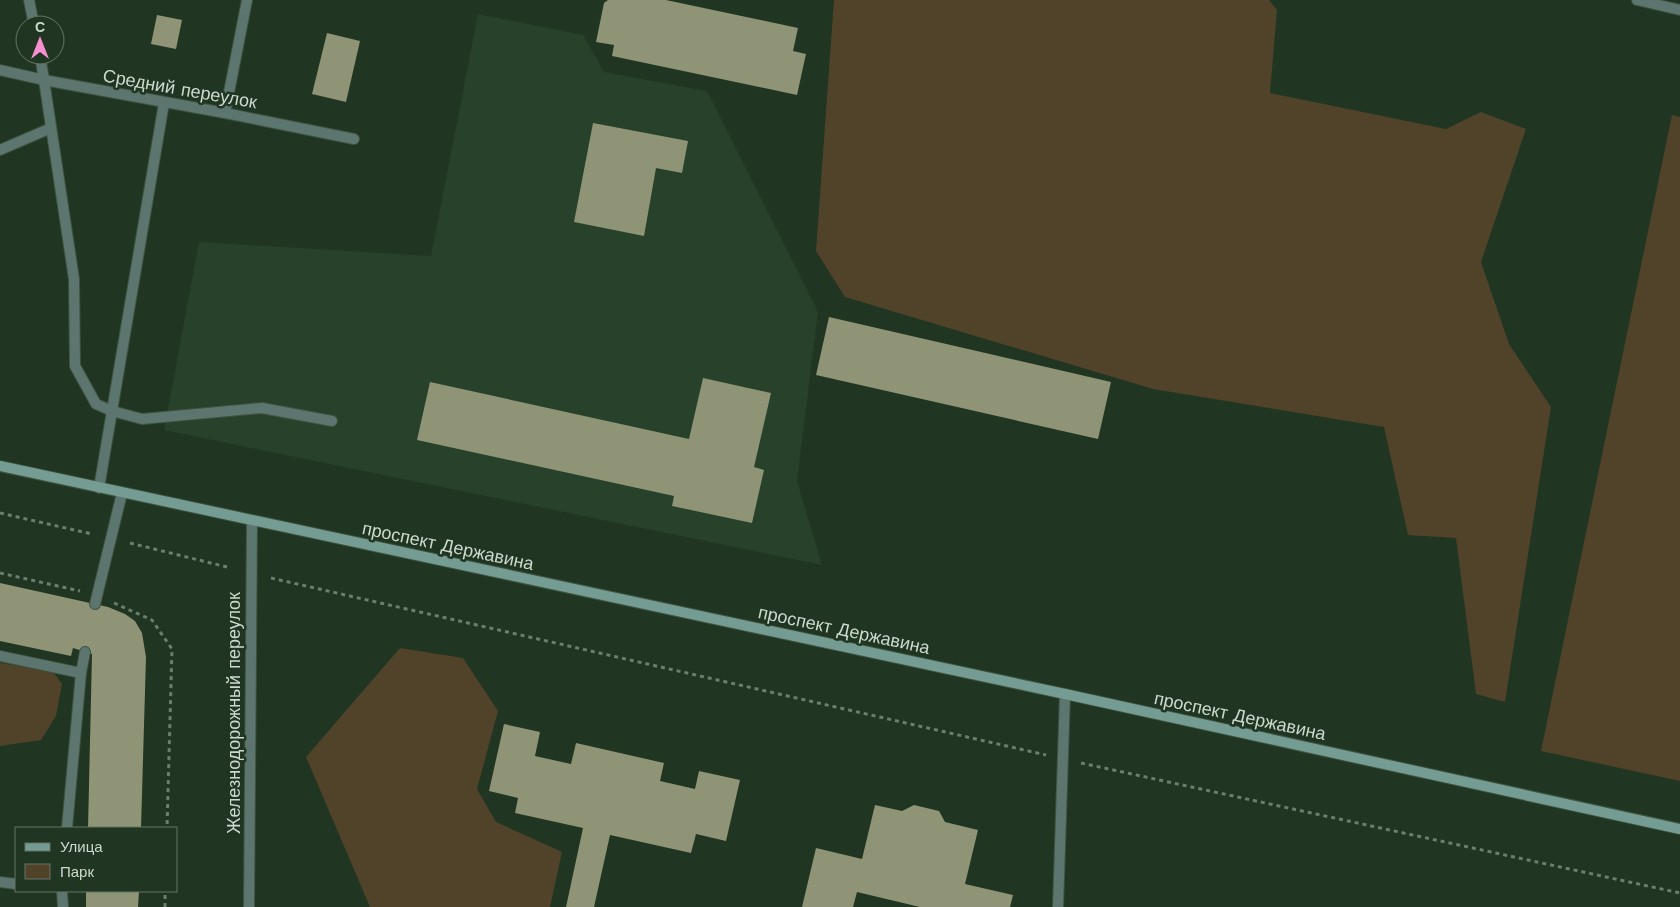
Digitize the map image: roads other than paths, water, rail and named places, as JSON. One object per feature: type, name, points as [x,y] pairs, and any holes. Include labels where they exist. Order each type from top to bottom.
[{"type":"main road","name":"проспект Державина","points":[[0,466],[1065,694],[1680,829]]},
{"type":"street","points":[[29,0],[32,15]]},
{"type":"street","points":[[225,113],[247,0]]},
{"type":"street","points":[[1637,0],[1680,10]]},
{"type":"street","points":[[42,65],[74,279],[75,366],[96,404],[112,411],[142,419],[262,408],[332,421]]},
{"type":"street","name":"Средний переулок","points":[[0,70],[354,139]]},
{"type":"street","points":[[99,488],[164,103]]},
{"type":"street","points":[[0,150],[51,128]]},
{"type":"street","points":[[96,600],[122,493]]},
{"type":"street","name":"Железнодорожный переулок","points":[[249,907],[252,520]]},
{"type":"street","points":[[67,827],[81,673],[85,652]]},
{"type":"street","points":[[0,656],[81,673]]},
{"type":"street","points":[[1058,907],[1065,694]]},
{"type":"street","points":[[0,882],[15,884]]},
{"type":"street","points":[[62,892],[63,907]]}]
